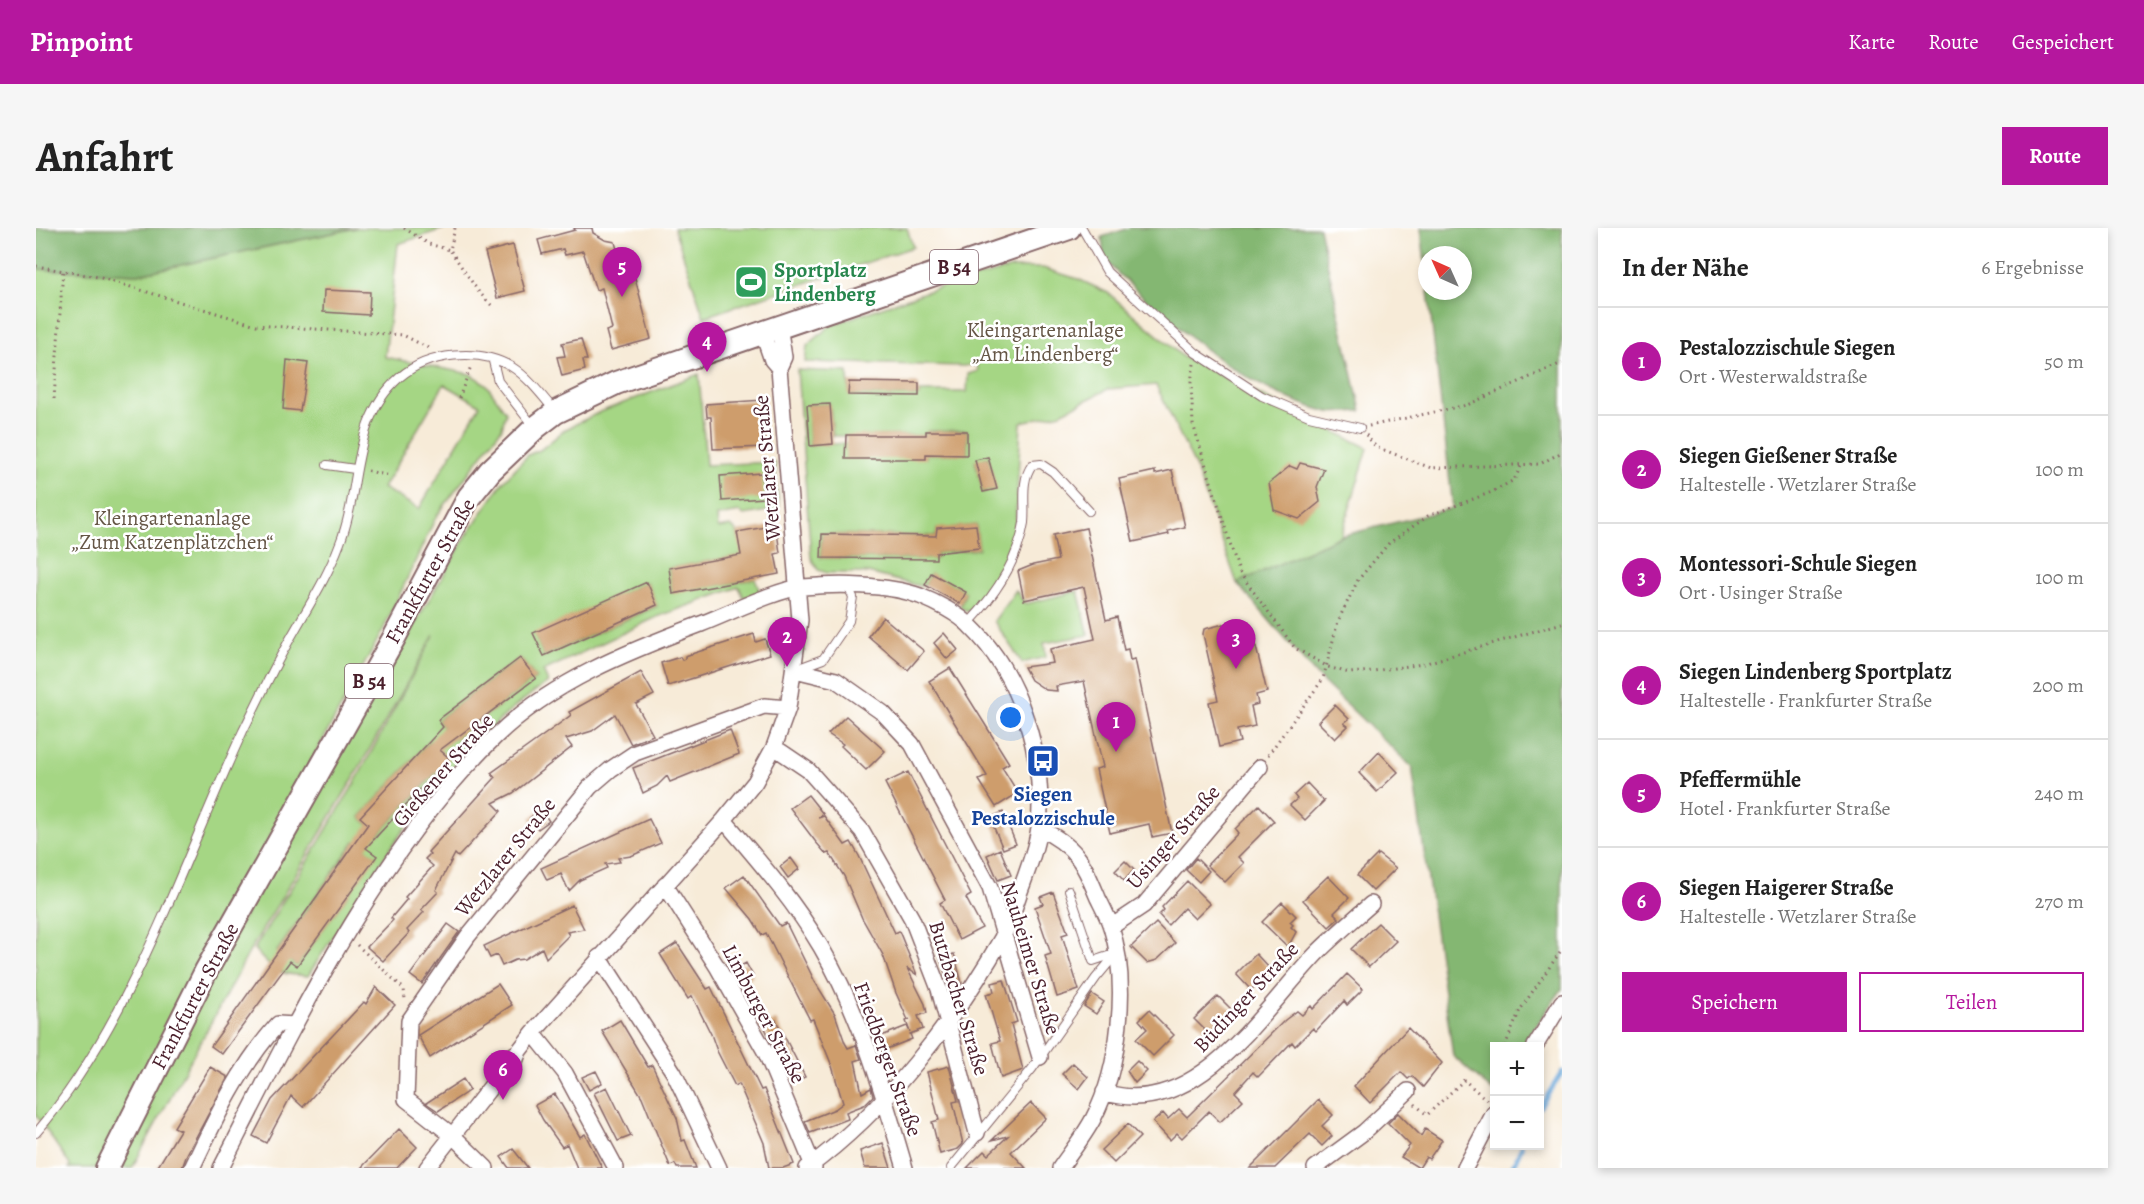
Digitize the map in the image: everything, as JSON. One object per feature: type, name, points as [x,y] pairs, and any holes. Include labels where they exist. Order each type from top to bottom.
[{"type":"main road","name":"Frankfurter Straße","points":[[107,1168],[206,971],[394,638],[451,526],[469,497],[490,471],[535,428],[556,412],[616,383],[770,328],[1069,228]]},
{"type":"street","name":"Wetzlarer Straße","points":[[427,1168],[493,1084],[511,1072],[519,1051],[533,1033],[724,820],[755,782],[774,747],[788,708],[800,621],[779,368],[772,360],[770,328]]},
{"type":"street","points":[[798,587],[877,586],[921,597],[969,623],[1011,684],[1030,728],[1038,786],[1039,828],[1032,860],[1003,936],[948,1024],[885,1098],[811,1167]]},
{"type":"street","name":"Gießener Straße","points":[[221,1168],[295,1025],[395,859],[445,794],[496,736],[544,697],[616,660],[666,637],[798,587]]},
{"type":"street","name":"Nauheimer Straße","points":[[795,670],[836,680],[883,713],[912,744],[990,888],[1040,1057]]},
{"type":"street","name":"Wetzlarer Straße","points":[[453,1136],[406,1099],[409,1021],[468,936],[590,787],[610,769],[635,753],[764,706],[788,708]]},
{"type":"street","name":"Butzbacher Straße","points":[[774,747],[808,770],[862,831],[912,919],[939,989],[977,1133]]},
{"type":"street","name":"Usinger Straße","points":[[1112,927],[1144,905],[1260,767]]},
{"type":"street","name":"Friedberger Straße","points":[[724,820],[774,878],[821,947],[857,1022],[885,1098],[905,1168]]},
{"type":"street","points":[[1039,828],[1058,837],[1080,857],[1112,927],[1120,991],[1118,1033],[1104,1092],[1093,1118],[1060,1168]]},
{"type":"street","name":"Limburger Straße","points":[[665,885],[718,968],[766,1053],[811,1167]]},
{"type":"street","name":"Büdinger Straße","points":[[1104,1092],[1119,1097],[1142,1097],[1176,1087],[1204,1072],[1228,1053],[1318,952],[1371,904]]},
{"type":"street","points":[[599,957],[674,1073],[719,1168]]},
{"type":"street","points":[[1538,1042],[1562,1002]]},
{"type":"street","points":[[192,1168],[210,1129],[262,1042],[278,1024],[295,1025]]},
{"type":"street","points":[[533,1033],[566,1073],[616,1168]]},
{"type":"street","points":[[1316,1168],[1364,1132],[1407,1091]]},
{"type":"street","points":[[1465,1168],[1490,1121]]},
{"type":"street","points":[[453,1136],[486,1168]]},
{"type":"lane","points":[[1082,228],[1107,272],[1196,353],[1262,396],[1309,417],[1360,428]]},
{"type":"lane","points":[[36,1133],[89,1064],[123,999],[243,731],[285,648],[322,587],[341,541],[355,469],[368,421],[383,393],[403,375],[443,356],[475,356],[512,367],[556,412]]},
{"type":"lane","points":[[493,361],[498,381],[535,428]]},
{"type":"lane","points":[[969,623],[982,609],[1017,554],[1024,522],[1026,473],[1032,465],[1041,464],[1053,472],[1089,511]]},
{"type":"lane","points":[[327,465],[355,469]]},
{"type":"lane","points":[[795,670],[822,659],[849,621],[853,597],[849,588]]},
{"type":"lane","points":[[1069,890],[1093,961],[1117,953]]},
{"type":"lane","points":[[951,1168],[1040,1057],[1096,978],[1117,953]]},
{"type":"path","points":[[404,228],[429,244],[450,250],[492,307]]},
{"type":"path","points":[[450,250],[455,228]]},
{"type":"path","points":[[36,266],[63,269],[256,325],[403,335],[443,356]]},
{"type":"path","points":[[54,399],[63,269]]},
{"type":"path","points":[[1196,353],[1191,382],[1193,424],[1239,573],[1295,648],[1328,667],[1349,673],[1423,664],[1562,623]]},
{"type":"path","points":[[459,398],[475,356]]},
{"type":"path","points":[[1562,363],[1467,405],[1360,428],[1376,447],[1431,468],[1540,464],[1562,453]]},
{"type":"path","points":[[1260,767],[1279,737],[1323,679],[1328,667],[1338,621],[1358,580],[1389,543],[1428,516],[1492,492],[1514,480],[1522,464]]},
{"type":"path","points":[[355,469],[390,476]]},
{"type":"path","points":[[1507,1042],[1520,1011],[1562,949]]},
{"type":"path","points":[[365,952],[404,989]]},
{"type":"path","points":[[1427,1115],[1464,1080],[1490,1103]]},
{"type":"green space","points":[[36,228],[356,228],[138,274],[36,269]]},
{"type":"green space","name":"Kleingartenanlage „Zum Katzenplätzchen“","points":[[356,228],[446,228],[398,244],[385,357],[470,374],[486,384],[506,412],[502,428],[436,517],[383,630],[199,967],[99,1168],[69,1168],[70,1165],[36,1115],[36,269],[138,274]],"holes":[[[444,384],[480,405],[419,509],[383,488]]]},
{"type":"green space","name":"Sportplatz Lindenberg","points":[[674,228],[907,228],[913,247],[704,317]]},
{"type":"green space","points":[[1129,228],[1319,228],[1361,411],[1333,413],[1298,402],[1267,388],[1237,371],[1180,329],[1104,260],[1102,237]]},
{"type":"green space","points":[[1421,228],[1562,228],[1562,989],[1525,1042],[1490,1042],[1490,1089],[1453,1056],[1412,767],[1317,676],[1237,583],[1341,536],[1453,508],[1429,300],[1472,300],[1472,246],[1423,246]]},
{"type":"green space","name":"Kleingartenanlage „Am Lindenberg“","points":[[1012,268],[1043,268],[1078,279],[1108,293],[1183,357],[1368,448],[1341,536],[1237,583],[1195,466],[1156,385],[1108,389],[1061,413],[1021,422],[1014,549],[996,582],[973,611],[969,612],[960,607],[966,592],[931,574],[925,585],[920,586],[868,573],[827,573],[818,570],[811,558],[797,370],[848,372],[849,395],[919,396],[919,392],[967,392],[968,374],[978,371],[977,364],[964,366],[805,362],[807,346],[831,325],[937,288]],"holes":[[[830,404],[833,436],[926,435],[927,431],[967,430],[967,454],[926,454],[926,458],[846,443],[810,446],[808,405]],[[988,457],[996,489],[983,492],[975,461]],[[976,525],[979,549],[936,553],[936,559],[821,558],[822,534],[936,536],[937,529]]]},
{"type":"green space","points":[[699,374],[706,465],[775,462],[779,509],[744,515],[740,512],[717,516],[718,528],[731,526],[737,532],[740,544],[778,537],[749,554],[669,568],[673,593],[755,579],[760,592],[744,598],[739,587],[657,617],[543,671],[548,682],[510,711],[476,743],[414,816],[308,976],[277,971],[254,949],[353,786],[434,635],[350,784],[252,947],[132,1168],[112,1168],[211,973],[468,533],[503,482],[528,455],[540,450],[566,429],[600,412]],"holes":[[[647,582],[657,606],[544,656],[534,634]],[[520,658],[536,678],[453,740],[438,720]],[[430,741],[449,759],[379,834],[360,817]],[[355,841],[376,856],[297,966],[277,951]]]},
{"type":"green space","points":[[1016,590],[1025,604],[1078,591],[1089,635],[1044,643],[1046,657],[1022,663],[994,621]]},
{"type":"building","points":[[574,228],[592,228],[593,233],[605,240],[615,242],[619,257],[629,255],[651,339],[611,350],[606,331],[612,329],[602,288],[596,290],[583,251],[565,255],[563,249],[542,254],[538,240],[575,230]]},
{"type":"building","points":[[513,245],[525,291],[497,298],[485,252]]},
{"type":"building","points":[[324,290],[370,292],[369,315],[323,312]]},
{"type":"building","points":[[581,339],[587,360],[583,360],[585,370],[562,376],[557,357],[565,356],[562,343]]},
{"type":"building","points":[[287,360],[308,363],[300,411],[283,409]]},
{"type":"building","points":[[849,382],[919,383],[919,396],[848,395]]},
{"type":"building","points":[[763,400],[766,447],[713,449],[711,417],[707,417],[706,404]]},
{"type":"building","points":[[830,404],[833,444],[810,446],[807,405]]},
{"type":"building","points":[[926,431],[967,431],[967,455],[926,454],[926,459],[845,459],[846,435],[926,435]]},
{"type":"building","points":[[988,457],[997,489],[983,492],[975,460]]},
{"type":"building","points":[[1300,463],[1324,469],[1317,487],[1320,502],[1299,519],[1274,510],[1269,483],[1290,466],[1297,469]]},
{"type":"building","points":[[1172,470],[1185,527],[1168,531],[1169,534],[1133,542],[1119,479],[1155,471],[1155,474]]},
{"type":"building","points":[[762,473],[764,498],[722,501],[720,476]]},
{"type":"building","points":[[776,525],[780,553],[775,554],[779,574],[673,594],[669,568],[741,555],[737,532]]},
{"type":"building","points":[[976,525],[979,548],[936,553],[936,559],[821,558],[822,534],[936,536],[937,528]]},
{"type":"building","points":[[1086,528],[1106,620],[1117,617],[1124,650],[1128,649],[1130,660],[1135,659],[1172,833],[1152,837],[1149,824],[1110,833],[1096,769],[1103,767],[1084,681],[1056,686],[1057,691],[1046,690],[1031,680],[1024,667],[1053,663],[1050,649],[1095,639],[1084,587],[1024,600],[1018,571],[1033,565],[1058,560],[1053,535]]},
{"type":"building","points":[[931,573],[966,592],[960,604],[925,585]]},
{"type":"building","points":[[647,582],[657,605],[544,656],[533,633]]},
{"type":"building","points":[[883,617],[924,651],[908,670],[868,636]]},
{"type":"building","points":[[1224,624],[1228,640],[1244,636],[1246,646],[1255,643],[1267,692],[1256,695],[1258,704],[1251,706],[1255,726],[1237,730],[1240,742],[1219,747],[1209,702],[1218,700],[1203,634],[1204,629]]},
{"type":"building","points":[[944,633],[958,650],[947,659],[934,643]]},
{"type":"building","points":[[754,634],[756,642],[765,639],[770,654],[668,686],[661,663],[680,657],[682,660],[685,656]]},
{"type":"building","points":[[520,658],[536,678],[440,750],[449,758],[366,848],[377,856],[297,966],[290,961],[222,1054],[211,1046],[368,824],[360,817],[443,727],[438,720]]},
{"type":"building","points":[[950,668],[1009,763],[1002,767],[1018,793],[996,807],[979,780],[987,776],[929,681]]},
{"type":"building","points":[[641,672],[654,695],[636,704],[653,735],[631,744],[615,714],[592,731],[566,739],[572,747],[513,793],[493,803],[501,811],[458,857],[455,854],[436,890],[438,892],[421,910],[424,912],[407,930],[409,933],[383,961],[367,947],[393,920],[391,918],[407,899],[405,897],[433,866],[425,859],[430,854],[428,852],[495,778],[491,773],[571,715],[569,712]]},
{"type":"building","points":[[1335,705],[1349,719],[1344,723],[1348,726],[1335,739],[1318,722]]},
{"type":"building","points":[[846,716],[885,751],[866,770],[841,746],[843,744],[828,734]]},
{"type":"building","points":[[730,730],[739,754],[670,782],[667,776],[657,786],[643,793],[633,768]]},
{"type":"building","points":[[1379,752],[1398,772],[1377,792],[1359,773]]},
{"type":"building","points":[[908,772],[971,895],[966,898],[982,928],[959,940],[940,903],[945,900],[885,783]]},
{"type":"building","points":[[1307,783],[1324,801],[1305,820],[1290,805],[1297,799],[1294,795]]},
{"type":"building","points":[[808,795],[823,814],[818,818],[824,816],[845,845],[851,842],[895,933],[899,931],[917,975],[907,968],[925,1004],[927,1013],[918,1016],[923,1029],[910,1034],[912,1039],[879,1052],[874,1039],[907,1026],[910,1032],[906,1021],[908,1020],[883,955],[862,918],[844,876],[829,853],[826,854],[790,808]]},
{"type":"building","points":[[1259,805],[1274,821],[1238,857],[1244,863],[1225,882],[1207,865],[1238,833],[1235,829]]},
{"type":"building","points":[[541,809],[549,821],[538,829],[530,818]]},
{"type":"building","points":[[1003,812],[1016,844],[1003,849],[990,818]]},
{"type":"building","points":[[649,819],[661,843],[631,856],[618,858],[620,862],[605,864],[607,868],[580,880],[569,891],[561,874],[547,880],[541,868]]},
{"type":"building","points":[[1000,849],[1011,875],[998,880],[987,855]]},
{"type":"building","points":[[1378,854],[1396,868],[1373,891],[1357,875]]},
{"type":"building","points":[[791,858],[799,869],[788,878],[780,867]]},
{"type":"building","points":[[1196,858],[1209,871],[1199,882],[1186,870]]},
{"type":"building","points":[[1125,861],[1134,870],[1124,881],[1115,871]]},
{"type":"building","points":[[744,875],[780,926],[786,923],[815,982],[835,1014],[845,1043],[848,1048],[856,1045],[861,1059],[855,1061],[862,1093],[871,1088],[873,1096],[864,1105],[846,1112],[848,1119],[810,1133],[805,1121],[835,1109],[843,1103],[832,1066],[813,1019],[810,1020],[766,933],[762,935],[726,888]]},
{"type":"building","points":[[1328,876],[1349,898],[1334,913],[1339,918],[1329,927],[1303,900]]},
{"type":"building","points":[[1187,881],[1210,904],[1195,919],[1184,908],[1168,925],[1159,915],[1164,910],[1162,907]]},
{"type":"building","points":[[1053,892],[1068,933],[1062,935],[1079,990],[1057,997],[1045,956],[1051,954],[1035,907],[1043,904],[1040,897]]},
{"type":"building","points":[[1282,902],[1296,916],[1290,922],[1296,932],[1288,947],[1262,922]]},
{"type":"building","points":[[572,905],[584,929],[567,932],[569,935],[546,958],[542,948],[524,959],[502,966],[497,955],[490,958],[484,946]]},
{"type":"building","points":[[1156,923],[1175,943],[1157,960],[1147,963],[1131,947]]},
{"type":"building","points":[[1378,923],[1396,941],[1369,967],[1351,949]]},
{"type":"building","points":[[448,924],[459,932],[422,984],[410,975]]},
{"type":"building","points":[[677,943],[707,989],[711,987],[761,1090],[764,1089],[794,1164],[783,1168],[769,1168],[764,1143],[739,1084],[735,1086],[692,996],[688,999],[660,954]]},
{"type":"building","points":[[954,954],[962,983],[953,998],[940,958]]},
{"type":"building","points":[[1256,954],[1271,970],[1251,990],[1236,974]]},
{"type":"building","points":[[746,963],[753,976],[740,983],[733,970]]},
{"type":"building","points":[[1347,974],[1363,989],[1347,1005],[1344,1001],[1316,1031],[1313,1028],[1295,1046],[1292,1042],[1258,1077],[1253,1072],[1235,1092],[1243,1100],[1220,1122],[1209,1111],[1182,1138],[1177,1133],[1170,1140],[1153,1122],[1163,1113],[1168,1119],[1179,1109],[1187,1117],[1285,1020],[1297,1011],[1302,1015],[1311,1006],[1313,1009]]},
{"type":"building","points":[[1004,980],[1017,1022],[1011,1024],[1023,1070],[1001,1078],[992,1043],[1000,1041],[986,994],[994,992],[992,983]]},
{"type":"building","points":[[498,984],[512,1005],[430,1058],[418,1035]]},
{"type":"building","points":[[376,987],[395,1005],[303,1107],[291,1096],[266,1143],[253,1136],[272,1100],[364,1002],[366,1004]]},
{"type":"building","points":[[1092,994],[1104,1002],[1096,1014],[1084,1006]]},
{"type":"building","points":[[1218,996],[1233,1011],[1209,1034],[1194,1019]]},
{"type":"building","points":[[1149,1010],[1174,1035],[1153,1056],[1136,1039],[1147,1029],[1139,1020]]},
{"type":"building","points":[[620,1020],[648,1067],[652,1065],[677,1118],[682,1141],[685,1140],[696,1168],[677,1168],[675,1164],[670,1166],[642,1097],[602,1031]]},
{"type":"building","points":[[776,1020],[805,1077],[792,1083],[777,1047],[774,1047],[764,1026]]},
{"type":"building","points":[[1408,1028],[1442,1063],[1423,1087],[1412,1076],[1408,1079],[1401,1072],[1370,1103],[1354,1086]]},
{"type":"building","points":[[1137,1061],[1147,1071],[1135,1083],[1127,1071]]},
{"type":"building","points":[[1073,1063],[1088,1077],[1079,1089],[1062,1074]]},
{"type":"building","points":[[949,1066],[958,1101],[953,1102],[963,1144],[958,1149],[940,1154],[932,1122],[939,1120],[927,1072]]},
{"type":"building","points":[[210,1067],[228,1077],[187,1154],[182,1168],[157,1168],[180,1130],[174,1127]]},
{"type":"building","points":[[596,1071],[602,1083],[589,1090],[582,1077]]},
{"type":"building","points":[[463,1079],[470,1090],[438,1111],[426,1103]]},
{"type":"building","points":[[607,1087],[631,1136],[618,1141],[594,1093]]},
{"type":"building","points":[[555,1094],[580,1137],[585,1134],[602,1168],[577,1168],[567,1144],[562,1147],[543,1120],[535,1105]]},
{"type":"building","points":[[1318,1100],[1333,1115],[1322,1126],[1332,1136],[1322,1146],[1310,1134],[1275,1168],[1250,1168]]},
{"type":"building","points":[[1031,1103],[1046,1118],[1011,1152],[1026,1168],[967,1168],[984,1151],[988,1155],[1008,1136],[992,1140]]},
{"type":"building","points":[[1398,1113],[1421,1136],[1425,1129],[1442,1140],[1429,1159],[1426,1157],[1419,1168],[1401,1157],[1410,1145],[1388,1123]]},
{"type":"building","points":[[1128,1124],[1140,1137],[1114,1163],[1101,1150]]},
{"type":"building","points":[[399,1129],[417,1147],[397,1168],[361,1168]]},
{"type":"building","points":[[883,1143],[891,1168],[865,1168],[860,1151]]},
{"type":"building","points":[[513,1149],[528,1168],[509,1168],[501,1157]]},
{"type":"waterway","points":[[1544,1101],[1562,1072]]},
{"type":"waterway","points":[[1512,1168],[1520,1150]]},
{"type":"place","name":"Sportplatz Lindenberg","points":[[751,282]]},
{"type":"place","name":"Pfeffermühle","points":[[622,297]]},
{"type":"place","name":"Siegen Lindenberg Sportplatz","points":[[707,372]]},
{"type":"place","name":"Siegen Gießener Straße","points":[[787,667]]},
{"type":"place","name":"Montessori-Schule Siegen","points":[[1236,669]]},
{"type":"place","name":"Pestalozzischule Siegen","points":[[1116,752]]},
{"type":"place","name":"Siegen Pestalozzischule","points":[[1043,761]]},
{"type":"place","name":"Siegen Haigerer Straße","points":[[503,1100]]}]
